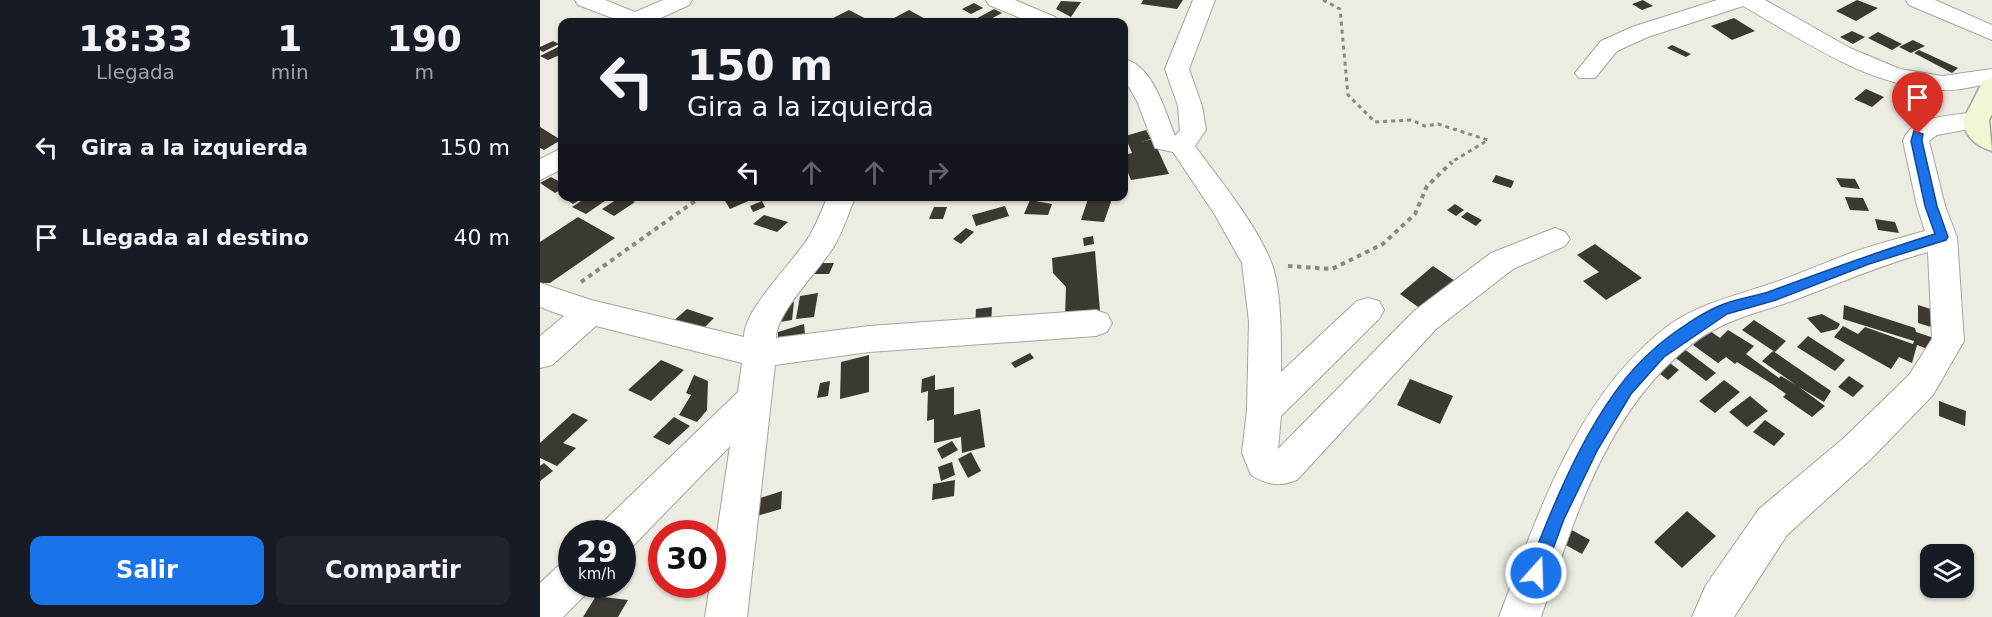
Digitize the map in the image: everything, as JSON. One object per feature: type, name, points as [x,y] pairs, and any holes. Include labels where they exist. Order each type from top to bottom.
[{"type":"main road","points":[[1992,86],[1976,120],[1978,131],[1992,142]]},
{"type":"street","points":[[586,0],[631,18]]},
{"type":"street","points":[[644,18],[681,0]]},
{"type":"street","points":[[997,0],[1021,5],[1041,18]]},
{"type":"street","points":[[1182,146],[1193,130],[1190,106],[1183,92],[1177,69],[1204,0]]},
{"type":"street","points":[[1587,73],[1609,46],[1640,32],[1738,0]]},
{"type":"street","points":[[1749,0],[1858,60],[1893,75],[1943,83],[1992,76]]},
{"type":"street","points":[[1917,0],[1992,33]]},
{"type":"street","points":[[1128,70],[1139,80],[1147,94],[1164,142],[1182,146],[1226,210],[1257,263],[1265,322],[1264,410],[1260,453],[1264,463],[1274,469],[1284,468],[1425,320],[1502,261],[1555,239]]},
{"type":"street","points":[[1713,617],[1720,599],[1773,522],[1858,448],[1920,385],[1948,341],[1942,237],[1931,206],[1916,141],[1918,134],[1930,128],[1976,120]]},
{"type":"street","points":[[540,171],[558,160]]},
{"type":"street","points":[[726,617],[760,354],[760,330],[780,297],[822,241],[840,201]]},
{"type":"street","points":[[1520,617],[1556,517],[1592,444],[1625,389],[1659,353],[1722,310],[1771,296],[1864,260],[1942,237]]},
{"type":"street","points":[[547,298],[590,312],[760,354],[868,339],[1096,323]]},
{"type":"street","points":[[1264,410],[1368,310]]},
{"type":"street","points":[[540,355],[590,312]]},
{"type":"street","points":[[632,520],[754,399]]},
{"type":"street","points":[[540,611],[558,594]]},
{"type":"path","points":[[1257,263],[1332,269],[1383,244],[1415,214],[1427,186],[1452,162],[1488,140],[1466,131],[1438,124],[1425,126],[1411,120],[1375,122],[1348,95],[1347,69],[1342,52],[1344,19],[1340,9],[1323,0]]},
{"type":"path","points":[[547,298],[694,201]]},
{"type":"building","points":[[1143,0],[1183,0],[1177,9],[1141,4]]},
{"type":"building","points":[[1643,0],[1653,6],[1642,10],[1632,4]]},
{"type":"building","points":[[1857,0],[1878,8],[1856,21],[1836,11]]},
{"type":"building","points":[[1061,1],[1081,2],[1071,17],[1056,9]]},
{"type":"building","points":[[974,3],[983,8],[971,14],[962,9]]},
{"type":"building","points":[[994,9],[1002,13],[993,18],[978,18]]},
{"type":"building","points":[[849,10],[864,18],[833,18]]},
{"type":"building","points":[[909,10],[924,18],[894,18]]},
{"type":"building","points":[[1734,18],[1755,31],[1732,40],[1711,26]]},
{"type":"building","points":[[1852,31],[1865,37],[1853,44],[1840,37]]},
{"type":"building","points":[[1878,32],[1902,44],[1892,50],[1868,38]]},
{"type":"building","points":[[1913,40],[1925,46],[1911,53],[1899,47]]},
{"type":"building","points":[[553,41],[558,44],[543,52],[540,47]]},
{"type":"building","points":[[1672,45],[1691,54],[1686,57],[1667,48]]},
{"type":"building","points":[[558,47],[558,56],[548,60],[540,56]]},
{"type":"building","points":[[1919,50],[1958,68],[1952,73],[1914,53]]},
{"type":"building","points":[[1866,89],[1884,97],[1872,107],[1854,99]]},
{"type":"building","points":[[540,127],[558,138],[558,142],[544,150],[540,148]]},
{"type":"building","points":[[1146,130],[1151,139],[1140,142],[1153,139],[1169,174],[1131,180],[1128,173],[1128,154],[1132,153],[1128,135]]},
{"type":"building","points":[[1496,175],[1514,181],[1511,188],[1492,182]]},
{"type":"building","points":[[551,177],[558,181],[558,191],[555,193],[540,183]]},
{"type":"building","points":[[1836,178],[1855,179],[1860,189],[1841,187]]},
{"type":"building","points":[[1845,197],[1863,198],[1869,211],[1850,210]]},
{"type":"building","points":[[581,201],[605,201],[586,214],[572,207]]},
{"type":"building","points":[[614,201],[635,202],[614,216],[602,209]]},
{"type":"building","points":[[725,201],[748,201],[730,209]]},
{"type":"building","points":[[762,201],[765,207],[753,212],[750,206]]},
{"type":"building","points":[[1030,201],[1052,204],[1048,215],[1024,214]]},
{"type":"building","points":[[1087,201],[1111,201],[1104,222],[1081,220]]},
{"type":"building","points":[[1455,204],[1464,210],[1456,216],[1447,210]]},
{"type":"building","points":[[1005,206],[1009,216],[976,226],[972,215]]},
{"type":"building","points":[[934,207],[947,207],[943,219],[929,219]]},
{"type":"building","points":[[1467,212],[1482,220],[1476,226],[1461,217]]},
{"type":"building","points":[[764,215],[788,222],[777,232],[753,224]]},
{"type":"building","points":[[578,217],[615,238],[550,283],[540,283],[540,242]]},
{"type":"building","points":[[1875,219],[1895,222],[1899,233],[1878,230]]},
{"type":"building","points":[[966,228],[974,232],[961,244],[953,239]]},
{"type":"building","points":[[1093,236],[1094,244],[1084,246],[1083,238]]},
{"type":"building","points":[[1595,244],[1642,278],[1606,300],[1583,281],[1599,272],[1577,255]]},
{"type":"building","points":[[1095,251],[1100,311],[1065,317],[1066,287],[1053,273],[1052,258]]},
{"type":"building","points":[[817,263],[834,263],[829,274],[812,274]]},
{"type":"building","points":[[1433,266],[1461,285],[1428,314],[1400,294]]},
{"type":"building","points":[[818,293],[814,317],[796,319],[800,296]]},
{"type":"building","points":[[794,302],[792,320],[774,323],[776,306]]},
{"type":"building","points":[[1844,305],[1915,328],[1916,332],[1937,339],[1935,352],[1917,345],[1912,363],[1899,357],[1891,369],[1834,337],[1843,326],[1858,334],[1865,327],[1913,344],[1914,341],[1843,319]]},
{"type":"building","points":[[1918,305],[1940,312],[1941,330],[1918,323]]},
{"type":"building","points":[[992,307],[991,325],[975,327],[976,309]]},
{"type":"building","points":[[687,309],[714,318],[699,333],[671,323]]},
{"type":"building","points":[[1822,314],[1840,324],[1837,329],[1821,333],[1807,318]]},
{"type":"building","points":[[1754,320],[1786,341],[1775,352],[1742,330]]},
{"type":"building","points":[[804,324],[805,334],[778,342],[778,332]]},
{"type":"building","points":[[1728,330],[1754,346],[1746,354],[1779,378],[1781,376],[1796,385],[1762,361],[1773,351],[1831,391],[1824,402],[1799,387],[1825,406],[1812,417],[1783,397],[1786,394],[1737,362],[1735,364],[1726,357],[1718,363],[1693,345],[1710,331],[1720,338]]},
{"type":"building","points":[[1808,336],[1845,360],[1835,371],[1797,347]]},
{"type":"building","points":[[1683,348],[1716,373],[1706,381],[1673,356]]},
{"type":"building","points":[[1030,353],[1034,358],[1015,368],[1011,363]]},
{"type":"building","points":[[869,355],[869,392],[840,399],[841,362]]},
{"type":"building","points":[[661,360],[684,370],[651,401],[628,390]]},
{"type":"building","points":[[1666,360],[1679,370],[1668,380],[1655,370]]},
{"type":"building","points":[[694,375],[708,381],[707,410],[697,422],[679,415],[691,395],[686,393]]},
{"type":"building","points":[[935,375],[935,390],[954,387],[954,415],[980,409],[985,447],[962,453],[961,437],[934,443],[934,419],[927,421],[928,391],[921,393],[922,379]]},
{"type":"building","points":[[1849,376],[1864,386],[1853,397],[1838,387]]},
{"type":"building","points":[[1410,379],[1453,396],[1440,424],[1397,405]]},
{"type":"building","points":[[1724,380],[1740,392],[1715,413],[1699,401]]},
{"type":"building","points":[[830,381],[828,396],[817,398],[820,383]]},
{"type":"building","points":[[1750,396],[1768,411],[1747,427],[1729,412]]},
{"type":"building","points":[[1939,401],[1966,411],[1965,426],[1939,416]]},
{"type":"building","points":[[573,413],[588,420],[563,443],[576,448],[557,466],[540,458],[540,443]]},
{"type":"building","points":[[674,417],[690,426],[669,445],[653,437]]},
{"type":"building","points":[[1765,420],[1785,434],[1774,446],[1753,432]]},
{"type":"building","points":[[952,441],[958,450],[942,459],[937,449]]},
{"type":"building","points":[[971,452],[981,471],[968,478],[958,459]]},
{"type":"building","points":[[952,462],[955,475],[941,481],[938,467]]},
{"type":"building","points":[[544,463],[553,471],[540,481],[540,466]]},
{"type":"building","points":[[955,480],[954,496],[932,500],[933,484]]},
{"type":"building","points":[[782,491],[781,509],[757,516],[757,499]]},
{"type":"building","points":[[1687,511],[1716,536],[1682,568],[1654,542]]},
{"type":"building","points":[[1568,528],[1590,540],[1582,554],[1564,544]]},
{"type":"building","points":[[595,598],[628,600],[618,617],[583,617]]},
{"type":"route","points":[[1536,573],[1556,517],[1592,444],[1625,389],[1659,353],[1722,310],[1771,296],[1864,260],[1942,237],[1931,206],[1916,141],[1918,134]]}]
